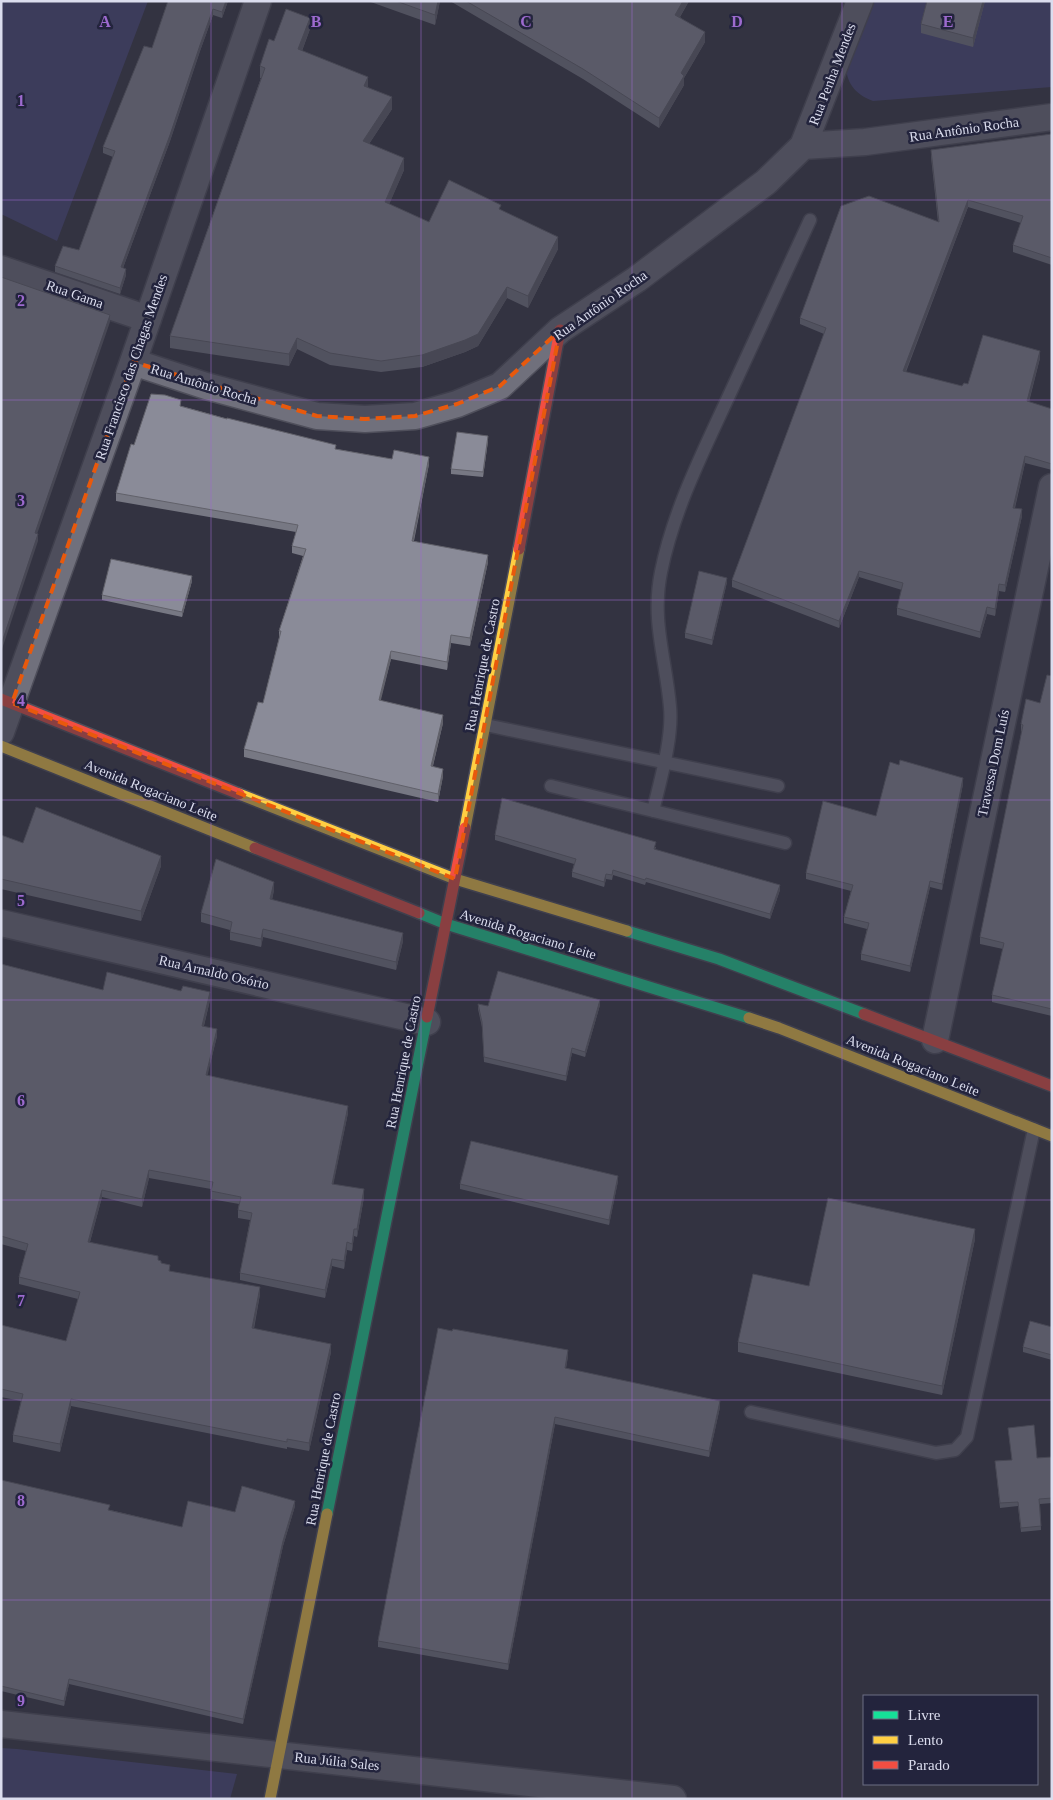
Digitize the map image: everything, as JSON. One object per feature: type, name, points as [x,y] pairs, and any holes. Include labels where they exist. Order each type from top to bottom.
[{"type":"main road","name":"Rua Henrique de Castro","points":[[270,1799],[486,725],[560,330]]},
{"type":"main road","points":[[7,701],[455,878],[719,959],[1052,1086]]},
{"type":"main road","name":"Avenida Rogaciano Leite","points":[[1,746],[446,924],[779,1028],[1052,1136]]},
{"type":"street","name":"Rua Francisco das Chagas Mendes","points":[[1,732],[7,701],[133,362],[258,1]]},
{"type":"street","name":"Rua Penha Mendes","points":[[803,146],[860,1]]},
{"type":"street","name":"Rua Antônio Rocha","points":[[133,362],[206,386],[317,416],[365,419],[414,416],[457,404],[500,386],[560,330],[637,279],[766,182],[803,146],[865,142],[1052,117]]},
{"type":"street","name":"Rua Gama","points":[[1,269],[148,319]]},
{"type":"street","name":"Travessa Dom Luís","points":[[935,1040],[1052,487]]},
{"type":"street","name":"Rua Arnaldo Osório","points":[[1,923],[427,1022]]},
{"type":"street","name":"Rua Júlia Sales","points":[[1,1724],[673,1799]]},
{"type":"lane","points":[[653,811],[670,731],[670,708],[659,640],[657,608],[661,572],[672,531],[696,467],[810,220]]},
{"type":"lane","points":[[486,725],[778,786]]},
{"type":"lane","points":[[551,786],[785,843]]},
{"type":"lane","points":[[751,1412],[936,1453],[955,1450],[967,1437],[1034,1129]]},
{"type":"highlighted area","points":[[560,330],[455,879],[12,703],[133,362],[317,416],[365,419],[415,416],[457,404],[500,386]]},
{"type":"shaded area","points":[[1,1],[148,1],[57,241],[1,214]]},
{"type":"shaded area","points":[[869,1],[1052,1],[1052,87],[873,101],[867,99],[851,84],[846,67],[852,45]]},
{"type":"shaded area","points":[[1,1748],[237,1774],[230,1799],[1,1799]]},
{"type":"building","points":[[168,1],[226,1],[222,12],[213,9],[170,135],[121,267],[126,269],[120,288],[55,266],[63,246],[79,250],[115,151],[103,147],[144,46],[152,48]]},
{"type":"building","points":[[396,1],[438,1],[435,15]]},
{"type":"building","points":[[466,1],[683,1],[675,15],[705,32],[681,73],[684,76],[659,118],[583,69]]},
{"type":"building","points":[[927,1],[983,1],[973,38],[921,24]]},
{"type":"building","points":[[286,9],[310,18],[298,49],[368,77],[364,86],[392,97],[363,141],[404,158],[385,202],[429,222],[449,180],[501,205],[499,209],[558,237],[528,296],[507,287],[478,334],[422,355],[381,361],[330,353],[297,338],[289,354],[170,336],[265,68],[260,66],[269,39],[274,41]]},
{"type":"building","points":[[1052,134],[1052,258],[1013,245],[1023,216],[968,200],[903,371],[962,386],[964,383],[968,384],[983,335],[1040,351],[1027,401],[1052,409],[1052,464],[1025,456],[1013,508],[1022,509],[1005,585],[999,584],[995,609],[987,607],[980,632],[897,608],[903,583],[859,571],[839,621],[732,580],[826,328],[800,318],[841,206],[869,196],[939,222],[931,150]]},
{"type":"building","points":[[1,277],[110,315],[35,533],[38,534],[1,645]]},
{"type":"building","points":[[151,394],[165,395],[181,400],[180,406],[227,419],[336,445],[335,449],[392,459],[394,450],[429,457],[412,541],[488,555],[470,638],[451,635],[447,662],[391,651],[379,700],[443,715],[431,766],[443,769],[438,794],[244,749],[258,702],[263,703],[281,631],[279,631],[306,549],[292,546],[298,525],[116,493],[131,444],[134,445]]},
{"type":"building","points":[[457,432],[488,436],[483,472],[451,469]]},
{"type":"building","points":[[111,559],[192,576],[182,612],[102,595]]},
{"type":"building","points":[[699,571],[727,578],[712,640],[685,633]]},
{"type":"building","points":[[1047,675],[1052,676],[1052,1009],[992,995],[1004,943],[980,937],[1023,725],[1021,724],[1026,699],[1040,703]]},
{"type":"building","points":[[900,760],[963,778],[942,884],[930,881],[910,966],[861,954],[869,923],[844,917],[853,885],[806,873],[823,801],[876,816],[890,762],[899,765]]},
{"type":"building","points":[[502,798],[656,842],[654,849],[780,885],[770,914],[613,870],[612,875],[606,874],[604,882],[572,872],[576,859],[495,835]]},
{"type":"building","points":[[36,807],[161,856],[141,911],[1,879],[1,835],[23,843]]},
{"type":"building","points":[[216,859],[274,882],[270,899],[403,933],[396,962],[263,929],[261,939],[230,932],[232,922],[201,913]]},
{"type":"building","points":[[1,964],[103,990],[107,972],[181,991],[183,986],[210,992],[202,1026],[217,1029],[206,1075],[348,1106],[332,1184],[364,1189],[357,1229],[354,1229],[352,1244],[347,1242],[344,1261],[332,1259],[325,1290],[240,1273],[252,1213],[238,1210],[241,1197],[211,1191],[213,1182],[149,1170],[142,1199],[102,1190],[88,1242],[158,1256],[158,1260],[161,1263],[170,1265],[169,1271],[260,1287],[252,1328],[331,1344],[309,1443],[287,1439],[287,1442],[71,1399],[60,1444],[13,1435],[23,1394],[1,1389],[1,1325],[66,1341],[80,1292],[19,1277],[28,1244],[1,1236]]},
{"type":"building","points":[[498,971],[600,1000],[585,1052],[572,1048],[566,1076],[484,1057],[482,1022],[478,1004],[488,1006]]},
{"type":"building","points":[[471,1141],[618,1176],[609,1220],[460,1184]]},
{"type":"building","points":[[828,1198],[975,1229],[942,1386],[738,1342],[753,1274],[809,1286]]},
{"type":"building","points":[[1030,1321],[1052,1327],[1052,1355],[1023,1347]]},
{"type":"building","points":[[438,1328],[452,1331],[453,1329],[568,1350],[565,1368],[720,1401],[709,1451],[555,1417],[508,1664],[378,1641]]},
{"type":"building","points":[[1034,1425],[1037,1458],[1052,1457],[1052,1498],[1039,1499],[1041,1526],[1021,1528],[1018,1502],[1000,1503],[995,1461],[1012,1460],[1008,1428]]},
{"type":"building","points":[[1,1480],[110,1505],[108,1510],[182,1527],[188,1501],[235,1512],[242,1486],[295,1501],[283,1541],[243,1719],[69,1679],[64,1701],[1,1686]]},
{"type":"traffic: fast","points":[[419,913],[446,924],[749,1018]]},
{"type":"traffic: fast","points":[[627,931],[719,959],[864,1014]]},
{"type":"traffic: fast","points":[[327,1514],[427,1017]]},
{"type":"traffic: slow","points":[[465,828],[519,549]]},
{"type":"traffic: slow","points":[[1,746],[255,848]]},
{"type":"traffic: slow","points":[[239,794],[455,879],[627,931]]},
{"type":"traffic: slow","points":[[749,1018],[779,1028],[1052,1136]]},
{"type":"traffic: slow","points":[[270,1799],[327,1514]]},
{"type":"traffic: jam","points":[[519,549],[560,330]]},
{"type":"traffic: jam","points":[[1,699],[239,794]]},
{"type":"traffic: jam","points":[[427,1017],[465,828]]},
{"type":"traffic: jam","points":[[255,848],[419,913]]},
{"type":"traffic: jam","points":[[864,1014],[1052,1086]]}]
